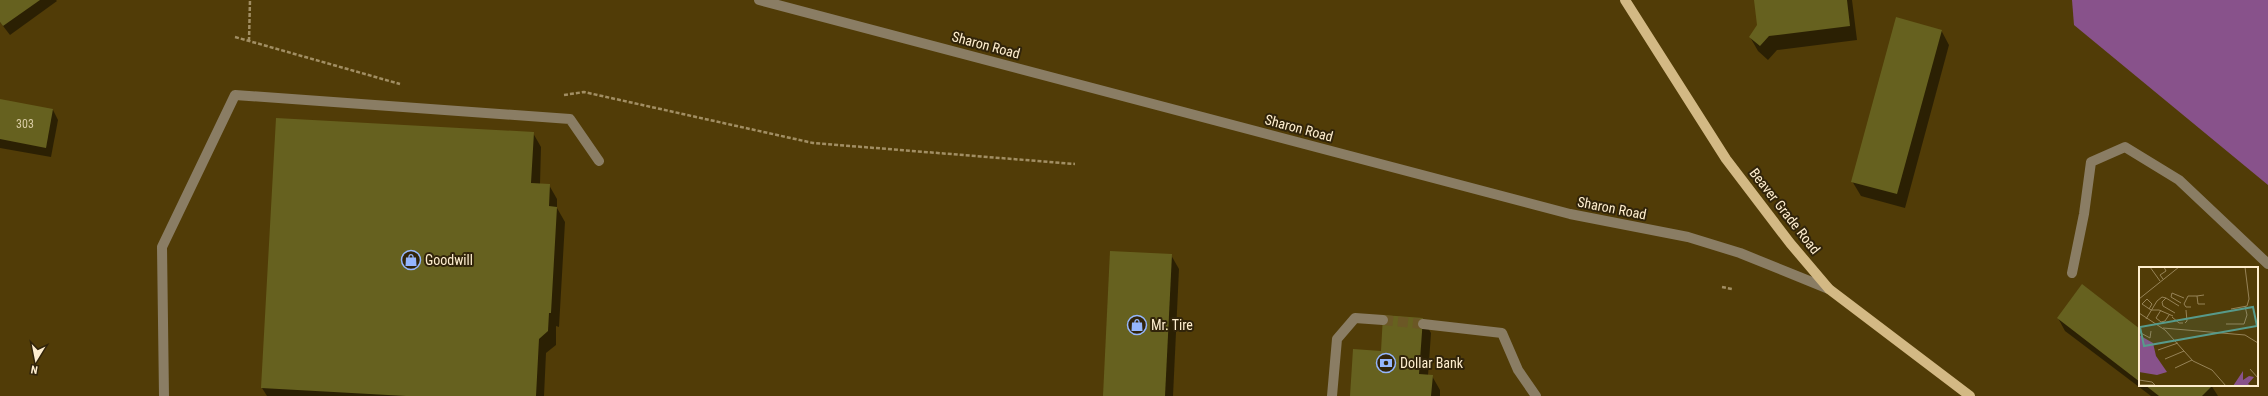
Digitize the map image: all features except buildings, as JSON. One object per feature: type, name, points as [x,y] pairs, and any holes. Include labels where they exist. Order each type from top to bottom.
[{"type":"main road","name":"Beaver Grade Road","points":[[1625,0],[1726,159],[1790,243],[1829,289],[1970,396]]},
{"type":"street","name":"Sharon Road","points":[[759,0],[1570,214],[1688,237],[1740,253],[1829,289]]},
{"type":"street","points":[[164,396],[162,247],[235,95],[570,119],[599,161]]},
{"type":"street","points":[[2072,273],[2084,214],[2090,162],[2125,147],[2180,180],[2268,264]]},
{"type":"street","points":[[1332,396],[1337,339],[1355,318],[1383,320]]},
{"type":"street","points":[[1423,324],[1502,333],[1518,370],[1536,396]]},
{"type":"path","points":[[249,41],[250,0]]},
{"type":"path","points":[[235,37],[407,86]]},
{"type":"path","points":[[558,96],[584,92],[813,142],[1075,164]]},
{"type":"path","points":[[1722,287],[1732,289]]},
{"type":"shaded area","points":[[2072,0],[2268,0],[2268,185],[2074,25]]},
{"type":"tunnel","points":[[1383,320],[1423,324]]},
{"type":"place","name":"Goodwill","points":[[411,260]]},
{"type":"place","name":"Mr. Tire","points":[[1137,325]]},
{"type":"place","name":"Dollar Bank","points":[[1386,363]]}]
